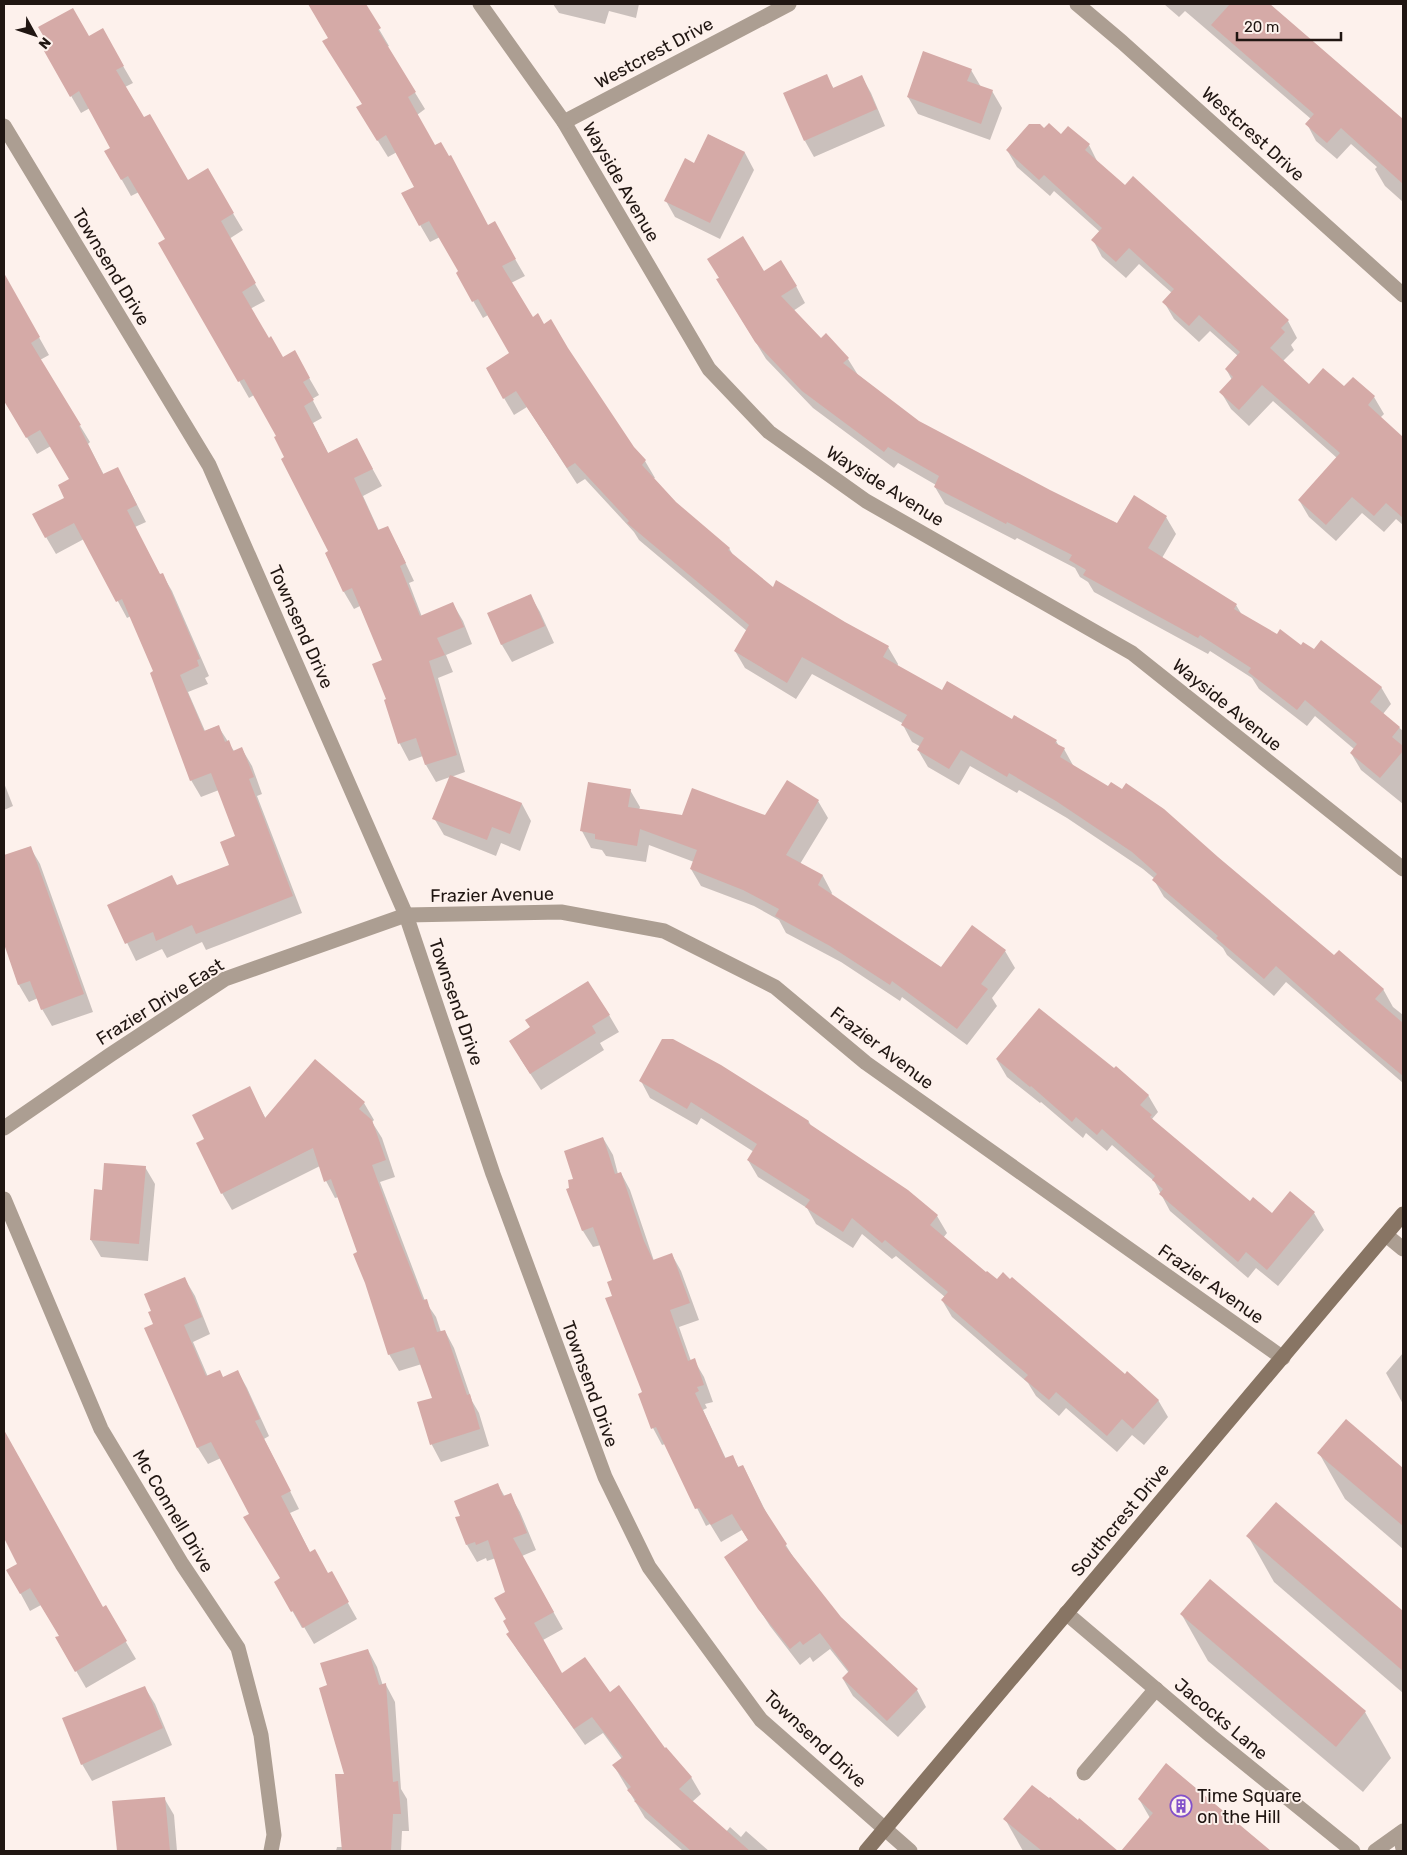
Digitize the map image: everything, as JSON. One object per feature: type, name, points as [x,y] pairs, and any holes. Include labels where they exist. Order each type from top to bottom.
[{"type":"street","name":"Wayside Avenue","points":[[480,4],[564,122],[709,369],[769,432],[866,501],[1132,653],[1403,869]]},
{"type":"street","name":"Westcrest Drive","points":[[564,122],[789,4]]},
{"type":"street","name":"Westcrest Drive","points":[[1077,4],[1122,42],[1403,295]]},
{"type":"street","name":"Townsend Drive","points":[[4,126],[209,465],[406,915],[493,1174],[605,1477],[649,1567],[760,1720],[910,1851]]},
{"type":"street","name":"Frazier Avenue","points":[[406,915],[561,912],[664,932],[775,987],[866,1063],[1283,1358]]},
{"type":"street","name":"Frazier Drive East","points":[[4,1128],[225,979],[406,915]]},
{"type":"street","name":"Mc Connell Drive","points":[[4,1199],[101,1429],[182,1564],[238,1648],[261,1735],[274,1835],[271,1851]]},
{"type":"street","name":"Southcrest Drive","points":[[866,1851],[1403,1214]]},
{"type":"street","points":[[1386,1235],[1403,1249]]},
{"type":"street","name":"Jacocks Lane","points":[[1066,1613],[1353,1851]]},
{"type":"street","points":[[1084,1773],[1156,1689]]},
{"type":"street","points":[[1375,1851],[1401,1832],[1403,1850]]},
{"type":"building","points":[[308,4],[366,4],[381,28],[378,30],[416,92],[408,97],[435,145],[441,142],[449,156],[451,155],[488,225],[495,221],[516,259],[502,266],[533,317],[538,313],[544,324],[551,319],[568,348],[634,447],[646,460],[642,465],[676,502],[730,548],[728,550],[773,587],[776,580],[889,646],[883,657],[942,690],[947,681],[1012,719],[1014,715],[1057,740],[1055,743],[1065,748],[1060,757],[1108,786],[1111,782],[1122,789],[1126,783],[1164,809],[1334,955],[1339,950],[1384,989],[1375,999],[1403,1023],[1403,1076],[1276,966],[1264,979],[1216,938],[1218,936],[1152,880],[1157,874],[1132,852],[1056,801],[1009,773],[1007,777],[961,750],[949,769],[917,750],[924,738],[901,725],[907,715],[802,657],[787,683],[734,651],[749,625],[627,523],[629,521],[575,463],[567,468],[516,391],[503,399],[486,368],[509,353],[478,299],[472,302],[456,273],[458,271],[429,221],[419,226],[401,193],[414,187],[386,135],[377,141],[356,107],[362,104],[322,41],[328,38]]},
{"type":"building","points":[[1230,4],[1270,4],[1403,119],[1403,184],[1341,128],[1327,143],[1305,124],[1314,114],[1211,25]]},
{"type":"building","points":[[73,8],[89,36],[103,28],[124,66],[116,70],[144,117],[150,114],[188,180],[208,168],[234,213],[221,221],[256,283],[242,292],[269,338],[271,336],[283,357],[295,350],[310,378],[303,382],[314,400],[304,406],[328,453],[357,438],[373,469],[354,478],[378,530],[388,526],[406,563],[400,566],[420,616],[453,602],[464,627],[437,638],[445,655],[429,661],[457,755],[425,765],[416,738],[398,744],[384,700],[386,699],[372,664],[382,660],[352,588],[343,592],[325,553],[328,551],[281,459],[284,457],[274,437],[276,436],[244,379],[238,382],[158,243],[165,239],[128,176],[121,180],[104,151],[110,148],[79,91],[70,97],[44,51],[50,47],[38,27]]},
{"type":"building","points":[[923,51],[972,69],[967,81],[993,90],[981,124],[907,97]]},
{"type":"building","points":[[827,74],[833,88],[862,75],[877,109],[804,141],[783,93]]},
{"type":"building","points":[[1049,123],[1061,134],[1068,126],[1090,144],[1085,150],[1125,185],[1133,176],[1289,320],[1281,328],[1285,332],[1270,348],[1309,384],[1323,368],[1344,386],[1353,377],[1375,396],[1368,405],[1403,437],[1403,518],[1386,503],[1374,516],[1352,497],[1326,525],[1298,500],[1340,453],[1262,385],[1239,410],[1219,392],[1233,377],[1225,369],[1240,352],[1199,315],[1189,326],[1162,302],[1174,289],[1129,248],[1116,262],[1091,240],[1102,228],[1044,175],[1039,180],[1006,150],[1029,124],[1040,124],[1044,128]]},
{"type":"building","points":[[708,134],[745,152],[710,223],[664,201],[685,158],[694,163]]},
{"type":"building","points":[[743,236],[764,271],[781,260],[797,286],[781,296],[821,338],[826,333],[849,358],[843,363],[919,421],[1117,523],[1134,495],[1167,516],[1148,548],[1237,604],[1234,609],[1277,634],[1280,629],[1301,645],[1303,642],[1314,649],[1321,640],[1382,687],[1370,702],[1400,727],[1392,737],[1403,746],[1403,751],[1380,778],[1350,753],[1357,744],[1305,700],[1297,710],[1248,672],[1251,668],[1200,635],[1198,638],[1083,575],[1086,570],[1069,560],[1072,555],[934,487],[939,476],[888,447],[884,452],[802,391],[755,342],[716,279],[719,278],[707,259]]},
{"type":"building","points":[[4,273],[40,337],[31,343],[81,425],[79,426],[103,474],[118,467],[137,505],[127,510],[160,574],[163,573],[200,659],[197,660],[199,666],[180,675],[204,731],[219,725],[225,742],[229,740],[233,751],[242,747],[254,777],[249,779],[293,896],[196,934],[192,925],[156,941],[153,932],[125,944],[107,905],[172,875],[177,885],[229,865],[220,842],[235,836],[211,773],[190,781],[150,673],[153,671],[122,599],[116,602],[74,523],[45,538],[32,514],[64,498],[58,485],[69,479],[40,430],[26,438],[4,401]]},
{"type":"building","points":[[531,594],[545,626],[501,645],[487,613]]},
{"type":"building","points":[[450,775],[522,803],[510,834],[492,827],[487,840],[432,819]]},
{"type":"building","points":[[787,780],[819,800],[786,855],[823,875],[818,885],[941,967],[972,925],[1006,950],[981,984],[988,989],[957,1029],[892,981],[890,985],[830,946],[775,916],[779,909],[743,890],[690,869],[697,850],[640,829],[637,846],[595,839],[595,834],[580,831],[588,782],[631,789],[628,807],[682,815],[692,788],[765,815]]},
{"type":"building","points":[[31,846],[84,994],[41,1010],[30,981],[18,985],[4,944],[4,855]]},
{"type":"building","points":[[588,981],[610,1015],[592,1026],[596,1033],[530,1074],[509,1041],[530,1027],[525,1020]]},
{"type":"building","points":[[1039,1008],[1114,1068],[1116,1066],[1149,1095],[1140,1105],[1152,1115],[1150,1117],[1250,1201],[1253,1197],[1272,1213],[1290,1191],[1315,1212],[1267,1270],[1246,1252],[1238,1262],[1159,1194],[1163,1189],[1152,1180],[1155,1176],[1102,1129],[1097,1135],[1076,1117],[1072,1122],[1031,1086],[996,1059]]},
{"type":"building","points":[[662,1039],[673,1039],[721,1065],[809,1121],[808,1123],[908,1190],[938,1215],[930,1225],[986,1272],[997,1279],[1003,1272],[1010,1279],[1012,1277],[1125,1374],[1127,1371],[1159,1400],[1133,1429],[1122,1419],[1107,1436],[1056,1392],[1049,1400],[1024,1379],[1028,1375],[941,1300],[948,1292],[885,1240],[882,1243],[852,1218],[843,1232],[805,1207],[810,1200],[747,1160],[757,1144],[691,1102],[687,1109],[639,1081]]},
{"type":"building","points":[[315,1059],[365,1102],[359,1109],[372,1120],[386,1160],[372,1165],[423,1300],[427,1299],[437,1332],[445,1330],[467,1395],[470,1394],[480,1429],[430,1445],[417,1402],[432,1398],[414,1347],[388,1355],[365,1283],[353,1254],[357,1252],[331,1179],[324,1182],[313,1148],[221,1194],[196,1143],[204,1139],[192,1115],[250,1086],[265,1118]]},
{"type":"building","points":[[603,1137],[615,1174],[621,1172],[644,1241],[653,1260],[672,1253],[690,1303],[670,1310],[688,1361],[695,1358],[704,1385],[697,1387],[699,1391],[695,1393],[725,1458],[733,1455],[738,1467],[743,1465],[763,1507],[787,1544],[785,1546],[841,1617],[918,1689],[887,1721],[842,1678],[849,1671],[820,1633],[803,1645],[800,1641],[790,1649],[758,1609],[724,1557],[748,1540],[732,1514],[711,1525],[699,1508],[695,1509],[656,1427],[651,1429],[638,1394],[642,1392],[605,1298],[612,1296],[607,1282],[612,1280],[593,1227],[582,1231],[566,1189],[569,1188],[568,1180],[573,1179],[564,1151]]},
{"type":"building","points":[[104,1163],[146,1166],[139,1244],[90,1240],[94,1189],[102,1190]]},
{"type":"building","points":[[185,1277],[202,1317],[184,1325],[206,1376],[220,1370],[223,1377],[238,1370],[260,1419],[255,1421],[291,1491],[281,1496],[310,1552],[315,1549],[328,1573],[332,1571],[349,1602],[303,1628],[293,1611],[291,1612],[274,1582],[280,1578],[243,1517],[249,1514],[211,1442],[197,1448],[144,1328],[153,1324],[148,1312],[151,1311],[144,1294]]},
{"type":"building","points":[[1346,1419],[1403,1468],[1403,1526],[1317,1453]]},
{"type":"building","points":[[4,1430],[103,1607],[106,1605],[127,1641],[75,1672],[55,1637],[59,1636],[30,1588],[20,1594],[6,1570],[17,1564],[4,1538]]},
{"type":"building","points":[[498,1483],[503,1496],[511,1493],[527,1533],[513,1538],[554,1612],[534,1623],[562,1673],[585,1657],[610,1692],[619,1685],[665,1748],[692,1777],[679,1789],[750,1851],[691,1851],[634,1801],[636,1800],[627,1790],[631,1787],[612,1765],[623,1757],[592,1717],[574,1729],[506,1634],[509,1632],[503,1621],[506,1619],[494,1598],[505,1592],[488,1540],[476,1545],[475,1542],[466,1545],[455,1517],[460,1516],[454,1501]]},
{"type":"building","points":[[1276,1502],[1403,1611],[1403,1671],[1246,1536]]},
{"type":"building","points":[[1210,1579],[1366,1711],[1336,1747],[1180,1614]]},
{"type":"building","points":[[368,1649],[379,1685],[386,1683],[393,1782],[398,1781],[401,1814],[393,1814],[391,1851],[342,1851],[335,1774],[344,1774],[319,1688],[327,1685],[320,1663]]},
{"type":"building","points":[[145,1686],[163,1728],[81,1765],[62,1718]]},
{"type":"building","name":"Time Square on the Hill","points":[[1166,1763],[1271,1851],[1121,1851],[1153,1813],[1138,1799]]},
{"type":"building","points":[[1032,1785],[1078,1820],[1079,1818],[1118,1851],[1042,1851],[1003,1819]]},
{"type":"building","points":[[165,1797],[170,1851],[117,1851],[112,1801]]},
{"type":"place","name":"Time Square on the Hill","points":[[1181,1806]]}]
